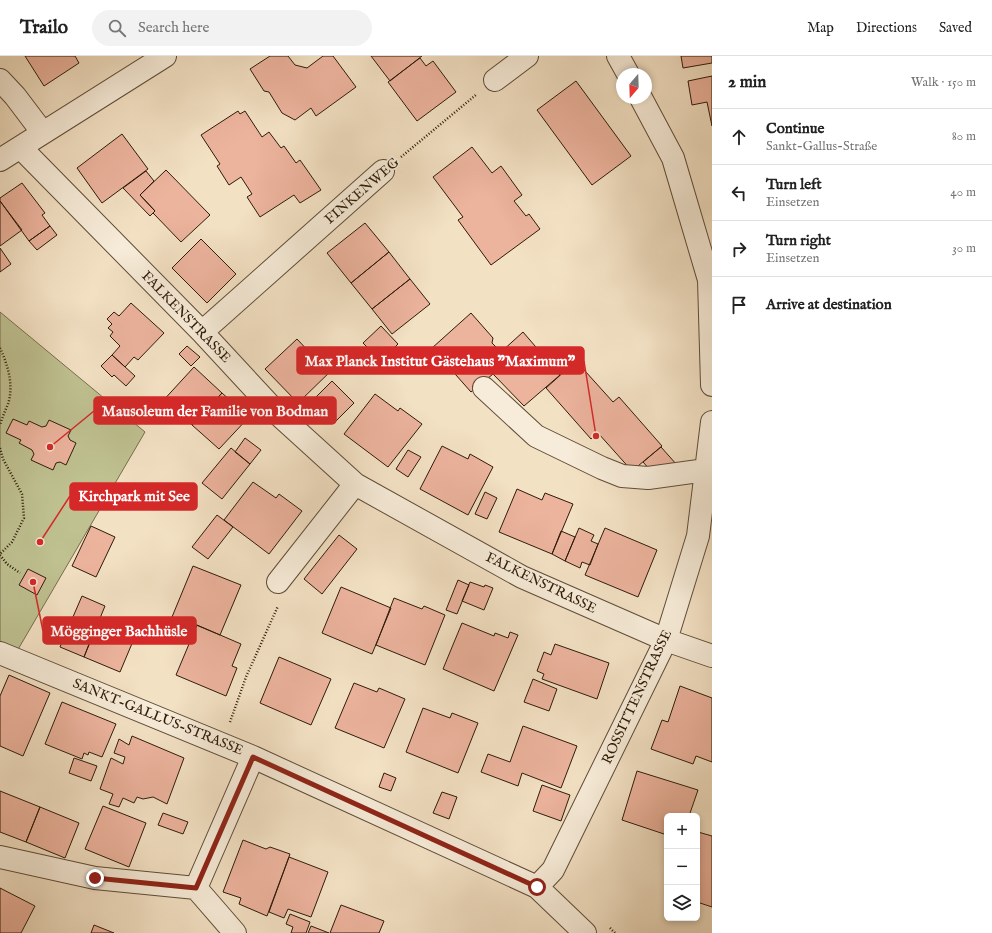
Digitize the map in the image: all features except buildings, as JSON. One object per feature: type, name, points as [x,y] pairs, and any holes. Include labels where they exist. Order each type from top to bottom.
[{"type":"street","points":[[0,160],[166,56]]},
{"type":"street","points":[[495,80],[527,56]]},
{"type":"street","points":[[618,56],[625,68]]},
{"type":"street","points":[[0,80],[15,96],[44,133]]},
{"type":"street","points":[[644,104],[673,158],[710,280],[712,385]]},
{"type":"street","name":"FALKENSTRASSE","points":[[21,148],[202,332],[278,414],[355,484],[522,577],[666,640],[712,656]]},
{"type":"street","name":"FINKENWEG","points":[[202,332],[384,171]]},
{"type":"street","points":[[484,388],[536,436],[622,476],[648,478],[706,470]]},
{"type":"street","name":"ROSSITTENSTRASSE","points":[[537,887],[553,870],[666,640],[698,536],[712,422]]},
{"type":"street","points":[[278,582],[355,484]]},
{"type":"street","name":"SANKT-GALLUS-STRASSE","points":[[0,653],[253,757],[537,887],[586,933]]},
{"type":"street","points":[[196,888],[253,757]]},
{"type":"street","points":[[0,858],[95,878],[196,888],[235,933]]},
{"type":"path","name":"FINKENWEG","points":[[384,171],[495,80]]},
{"type":"path","points":[[0,348],[9,373],[10,388],[8,403],[1,418],[0,425]]},
{"type":"path","points":[[0,448],[3,460],[22,494],[24,518],[12,542],[0,554],[7,564],[20,573]]},
{"type":"path","points":[[223,744],[246,677],[283,595],[278,582]]},
{"type":"green space","points":[[0,312],[145,432],[13,658],[0,652]]},
{"type":"place","name":"Max Planck Institut Gästehaus \"Maximum\"","points":[[596,436]]},
{"type":"place","name":"Mausoleum der Familie von Bodman","points":[[50,447]]},
{"type":"place","name":"Kirchpark mit See","points":[[40,542]]},
{"type":"place","name":"Mögginger Bachhüsle","points":[[33,582]]},
{"type":"route","points":[[95,878],[196,888],[253,757],[537,887]]}]
